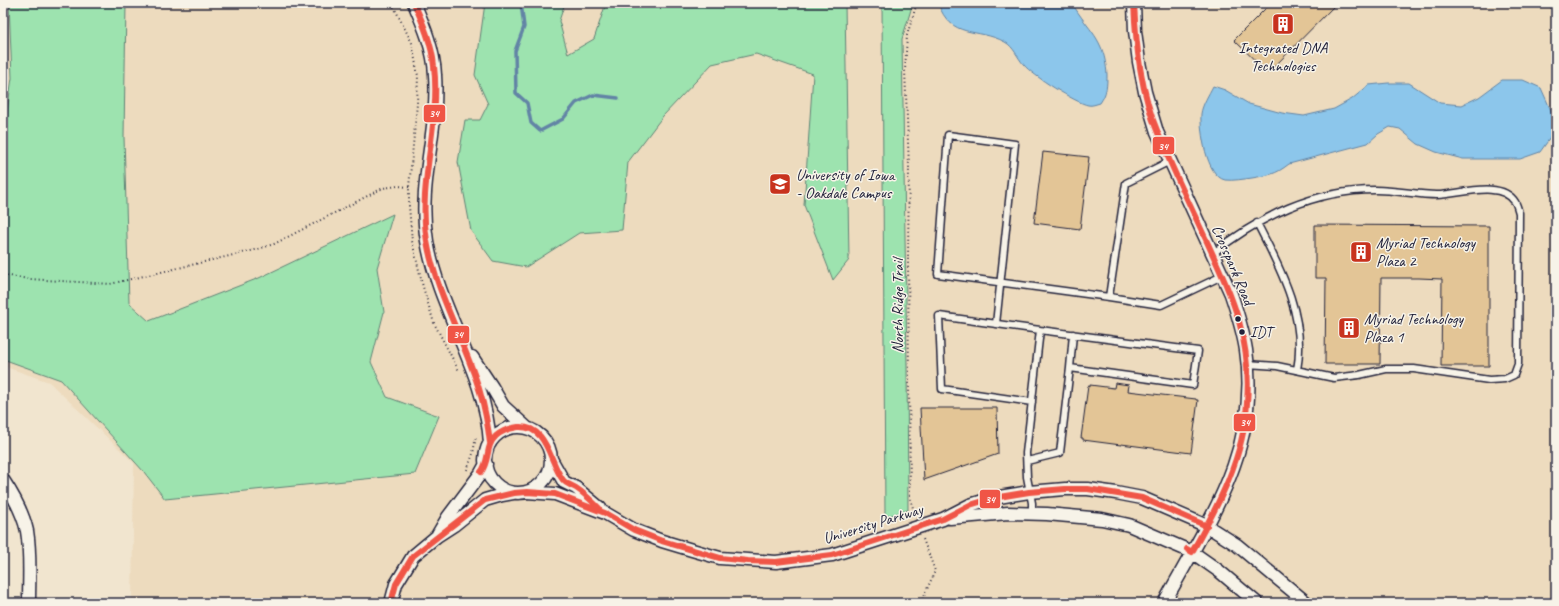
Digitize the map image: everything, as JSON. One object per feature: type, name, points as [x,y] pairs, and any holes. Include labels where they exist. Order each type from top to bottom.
[{"type":"street","points":[[414,3],[431,48],[435,74],[436,100],[425,179],[424,217],[427,241],[434,272],[445,304],[463,345],[486,414],[490,443]]},
{"type":"street","name":"Crosspark Road","points":[[1134,3],[1135,31],[1139,62],[1145,92],[1157,132],[1231,294],[1240,322],[1247,364],[1248,404],[1241,442],[1226,487],[1207,526],[1164,603]]},
{"type":"street","points":[[391,603],[396,584],[414,556],[437,536],[454,526],[485,500],[502,494],[527,492],[535,489],[543,482],[549,473],[551,458],[546,442],[538,434],[527,428],[503,406],[492,387],[463,345]]},
{"type":"street","points":[[514,493],[504,490],[495,483],[489,475],[486,464],[486,454],[490,443],[497,435],[507,429],[518,427],[527,428]]},
{"type":"street","name":"University Parkway","points":[[551,458],[564,482],[576,488],[605,513]]},
{"type":"street","points":[[437,536],[448,517],[486,464]]},
{"type":"street","points":[[3,480],[12,495],[26,530],[28,548],[29,603]]},
{"type":"street","name":"University Parkway","points":[[527,492],[556,494],[605,513],[634,530],[662,541],[720,558],[776,562],[832,555],[943,519],[993,498],[1029,492],[1065,489],[1088,489],[1116,492],[1142,498],[1207,526],[1237,546],[1307,603]]},
{"type":"street","name":"University Parkway","points":[[943,519],[981,515],[1067,515],[1095,518],[1130,525],[1192,552],[1219,571],[1257,603]]},
{"type":"lane","points":[[996,324],[1000,282],[1015,144],[948,135],[938,274],[1000,282],[1162,304],[1172,301],[1222,276]]},
{"type":"lane","points":[[1110,297],[1126,183],[1170,161]]},
{"type":"lane","points":[[1212,254],[1257,223],[1280,210],[1311,199],[1339,193],[1376,190],[1437,195],[1482,190],[1501,191],[1514,201],[1519,213],[1518,364],[1514,375],[1505,379],[1489,380],[1414,369],[1386,368],[1359,375],[1334,378],[1277,366],[1247,364]]},
{"type":"lane","points":[[1257,223],[1278,262],[1294,311],[1299,333],[1300,355],[1296,370]]},
{"type":"lane","points":[[1032,402],[942,389],[939,316],[1198,352],[1193,385],[1070,368]]},
{"type":"lane","points":[[1032,514],[1032,503],[1027,477],[1026,453],[1040,330]]},
{"type":"lane","points":[[1027,461],[1060,453],[1073,334]]},
{"type":"path","name":"North Ridge Trail","points":[[916,3],[907,35],[905,70],[909,166],[908,259],[910,498],[935,571],[921,603]]},
{"type":"path","points":[[3,275],[29,279],[110,284],[255,250],[274,244],[383,188],[398,186],[409,187]]},
{"type":"shaded area","name":"University of Iowa - Oakdale Campus","points":[[3,3],[1556,3],[1556,603],[132,603],[134,463],[49,382],[3,366]]},
{"type":"green space","points":[[9,3],[126,3],[124,137],[129,303],[149,321],[259,278],[393,214],[377,268],[384,312],[371,362],[387,397],[439,416],[415,474],[165,499],[144,472],[61,380],[3,359],[3,139],[12,78]]},
{"type":"green space","points":[[485,3],[565,3],[559,21],[568,54],[594,39],[606,3],[845,3],[849,260],[833,280],[804,205],[813,74],[756,54],[712,64],[663,116],[628,162],[622,230],[579,233],[526,267],[493,261],[471,231],[458,162],[465,120],[480,120],[488,104],[475,75]]},
{"type":"green space","points":[[882,3],[913,3],[902,39],[908,510],[885,517]]},
{"type":"water","points":[[938,3],[1072,3],[1095,36],[1103,51],[1107,78],[1106,89],[1100,103],[1090,105],[1082,103],[1045,82],[1029,70],[1011,47],[1005,42],[985,35],[966,31],[950,23],[943,15]]},
{"type":"water","points":[[1502,80],[1523,80],[1541,88],[1554,117],[1550,138],[1540,152],[1520,159],[1463,159],[1436,152],[1418,144],[1400,129],[1390,127],[1378,134],[1368,143],[1289,164],[1276,172],[1267,175],[1252,178],[1225,180],[1218,177],[1213,170],[1203,141],[1201,114],[1204,103],[1213,86],[1225,90],[1249,104],[1282,113],[1304,116],[1334,109],[1352,99],[1369,85],[1409,83],[1440,103],[1462,105],[1479,97]]},
{"type":"building","name":"Integrated DNA Technologies","points":[[1271,3],[1337,3],[1268,73],[1234,40]]},
{"type":"building","points":[[1043,152],[1089,157],[1080,229],[1034,223]]},
{"type":"building","points":[[1315,225],[1489,226],[1489,366],[1441,366],[1442,279],[1419,278],[1381,278],[1380,364],[1325,364],[1326,278],[1315,278]]},
{"type":"building","points":[[1115,383],[1129,385],[1128,391],[1198,400],[1191,453],[1083,440],[1083,438],[1081,438],[1088,386],[1114,388]]},
{"type":"building","points":[[920,408],[997,408],[998,454],[924,480]]},
{"type":"waterway","points":[[521,3],[524,27],[515,51],[516,93],[527,103],[531,123],[540,131],[563,119],[576,103],[593,95],[618,98]]},
{"type":"transit line","name":"34","points":[[414,3],[424,26],[434,66],[434,110],[425,197],[427,241],[437,280],[467,354],[480,392],[490,443]]},
{"type":"transit line","name":"34","points":[[1134,3],[1140,70],[1152,118],[1233,302],[1239,320],[1247,359],[1247,403],[1241,443],[1220,499],[1202,535],[1192,552],[1187,549]]},
{"type":"transit line","name":"34","points":[[481,472],[486,463],[490,444],[496,436],[512,428],[528,428],[536,432],[542,438],[558,472],[564,481],[582,492],[599,508]]},
{"type":"transit line","name":"34","points":[[391,603],[396,584],[413,556],[485,500],[514,493],[527,492],[555,494],[605,513],[634,530],[662,541],[720,558],[748,561],[776,562],[832,555],[943,519],[970,505],[993,498],[1029,492],[1065,489],[1088,489],[1142,498],[1207,526]]},
{"type":"place","name":"Integrated DNA Technologies","points":[[1283,24]]},
{"type":"place","name":"University of Iowa - Oakdale Campus","points":[[780,184]]},
{"type":"place","name":"Myriad Technology Plaza 2","points":[[1361,252]]},
{"type":"place","name":"Myriad Technology Plaza 1","points":[[1349,328]]},
{"type":"place","name":"IDT","points":[[1242,332]]}]
